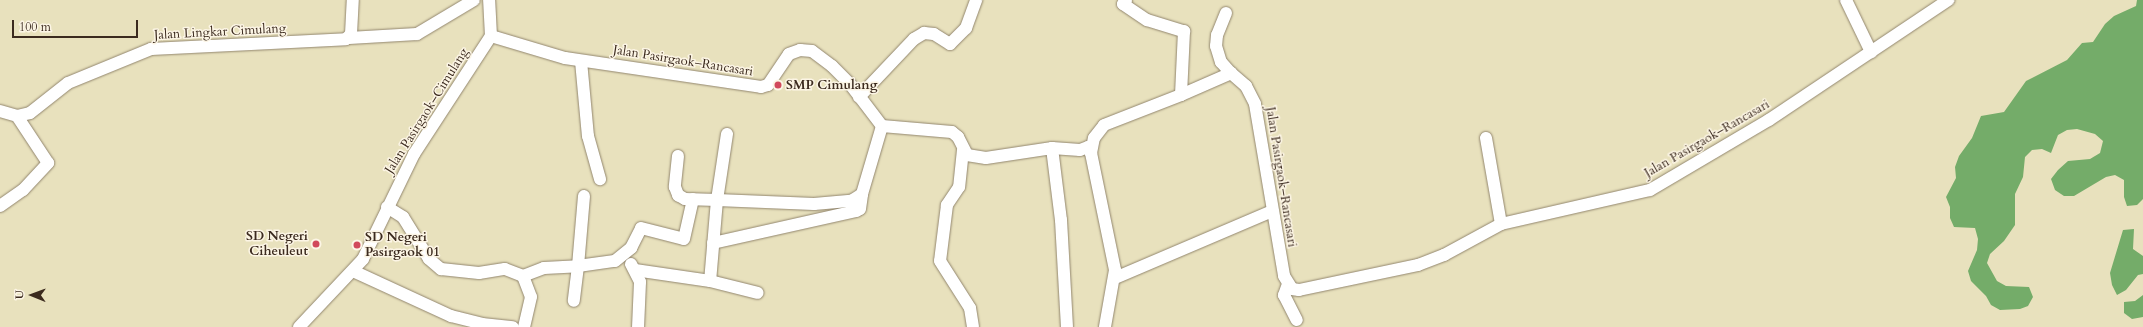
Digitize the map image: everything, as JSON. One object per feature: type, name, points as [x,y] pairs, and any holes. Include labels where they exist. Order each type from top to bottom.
[{"type":"street","points":[[349,38],[352,28],[353,0]]},
{"type":"street","name":"Jalan Lingkar Cimulang","points":[[17,116],[34,111],[68,83],[151,49],[243,43],[340,40],[349,38],[417,34],[474,0]]},
{"type":"street","points":[[489,0],[491,36]]},
{"type":"street","points":[[859,97],[914,38],[924,33],[934,34],[950,44],[966,28],[976,0]]},
{"type":"street","points":[[1126,0],[1123,4],[1147,20],[1184,31],[1181,95]]},
{"type":"street","points":[[1846,0],[1871,52]]},
{"type":"street","name":"Jalan Pasirgaok–Rancasari","points":[[1226,13],[1215,42],[1218,55],[1231,73],[1246,86],[1255,104],[1267,166],[1272,211],[1284,276],[1291,287],[1424,263],[1444,255],[1501,224],[1650,190],[1769,120],[1948,0]]},
{"type":"street","name":"Jalan Pasirgaok–Rancasari","points":[[491,36],[534,51],[581,60],[761,87],[768,85],[789,54],[804,49],[812,50],[824,58],[859,97],[882,126]]},
{"type":"street","name":"Jalan Pasirgaok–Cimulang","points":[[299,327],[363,259],[414,154],[491,36]]},
{"type":"street","points":[[581,60],[588,136],[600,179]]},
{"type":"street","points":[[1091,153],[1094,138],[1104,125],[1181,95],[1231,73]]},
{"type":"street","points":[[0,111],[17,116],[48,162],[23,190],[0,206]]},
{"type":"street","points":[[713,243],[860,209],[862,194],[882,126],[952,132],[958,137],[963,150],[968,156],[986,158],[1052,148],[1080,150],[1088,147],[1091,153],[1112,250],[1115,278],[1105,327]]},
{"type":"street","points":[[710,281],[717,200],[727,134]]},
{"type":"street","points":[[1486,138],[1501,224]]},
{"type":"street","points":[[1052,148],[1061,220],[1067,327]]},
{"type":"street","points":[[963,150],[959,187],[947,205],[940,261],[970,308],[973,327]]},
{"type":"street","points":[[678,156],[676,191],[682,198],[693,200],[814,204],[851,201],[862,194]]},
{"type":"street","points":[[574,301],[584,196]]},
{"type":"street","points":[[387,207],[402,218],[429,259],[441,269],[479,273],[505,269],[523,276],[544,268],[610,264],[624,255],[642,228],[685,239],[693,200]]},
{"type":"street","points":[[1115,278],[1272,211]]},
{"type":"street","points":[[624,255],[635,270],[640,282],[638,327]]},
{"type":"street","points":[[635,270],[710,281],[758,293]]},
{"type":"street","points":[[353,271],[451,316],[482,324],[513,327]]},
{"type":"street","points":[[523,276],[531,297],[526,327],[534,327]]},
{"type":"street","points":[[1291,287],[1297,324]]},
{"type":"green space","points":[[2137,0],[2143,0],[2143,199],[2137,205],[2127,206],[2124,197],[2124,180],[2115,175],[2106,177],[2074,196],[2064,196],[2055,190],[2051,179],[2068,161],[2090,159],[2100,153],[2103,141],[2095,134],[2077,129],[2067,130],[2058,135],[2051,153],[2042,149],[2032,150],[2025,157],[2023,177],[2015,194],[2015,225],[2004,241],[1990,254],[1987,263],[1997,281],[2006,286],[2029,287],[2033,297],[2028,306],[2020,309],[2000,310],[1991,305],[1986,296],[1971,281],[1968,271],[1977,250],[1978,239],[1975,228],[1954,227],[1950,218],[1950,207],[1946,197],[1956,178],[1955,167],[1959,156],[1972,138],[1981,116],[2004,112],[2026,81],[2067,60],[2082,43],[2093,42],[2105,24],[2114,16],[2136,6]]},
{"type":"green space","points":[[2134,229],[2133,249],[2143,256],[2143,274],[2138,275],[2126,290],[2117,295],[2112,285],[2110,273],[2123,230]]},
{"type":"green space","points":[[2143,295],[2143,317],[2132,319],[2124,313],[2124,302],[2135,301]]},
{"type":"place","name":"SMP Cimulang","points":[[778,85]]},
{"type":"place","name":"SD Negeri Ciheuleut","points":[[316,244]]},
{"type":"place","name":"SD Negeri Pasirgaok 01","points":[[357,245]]}]
